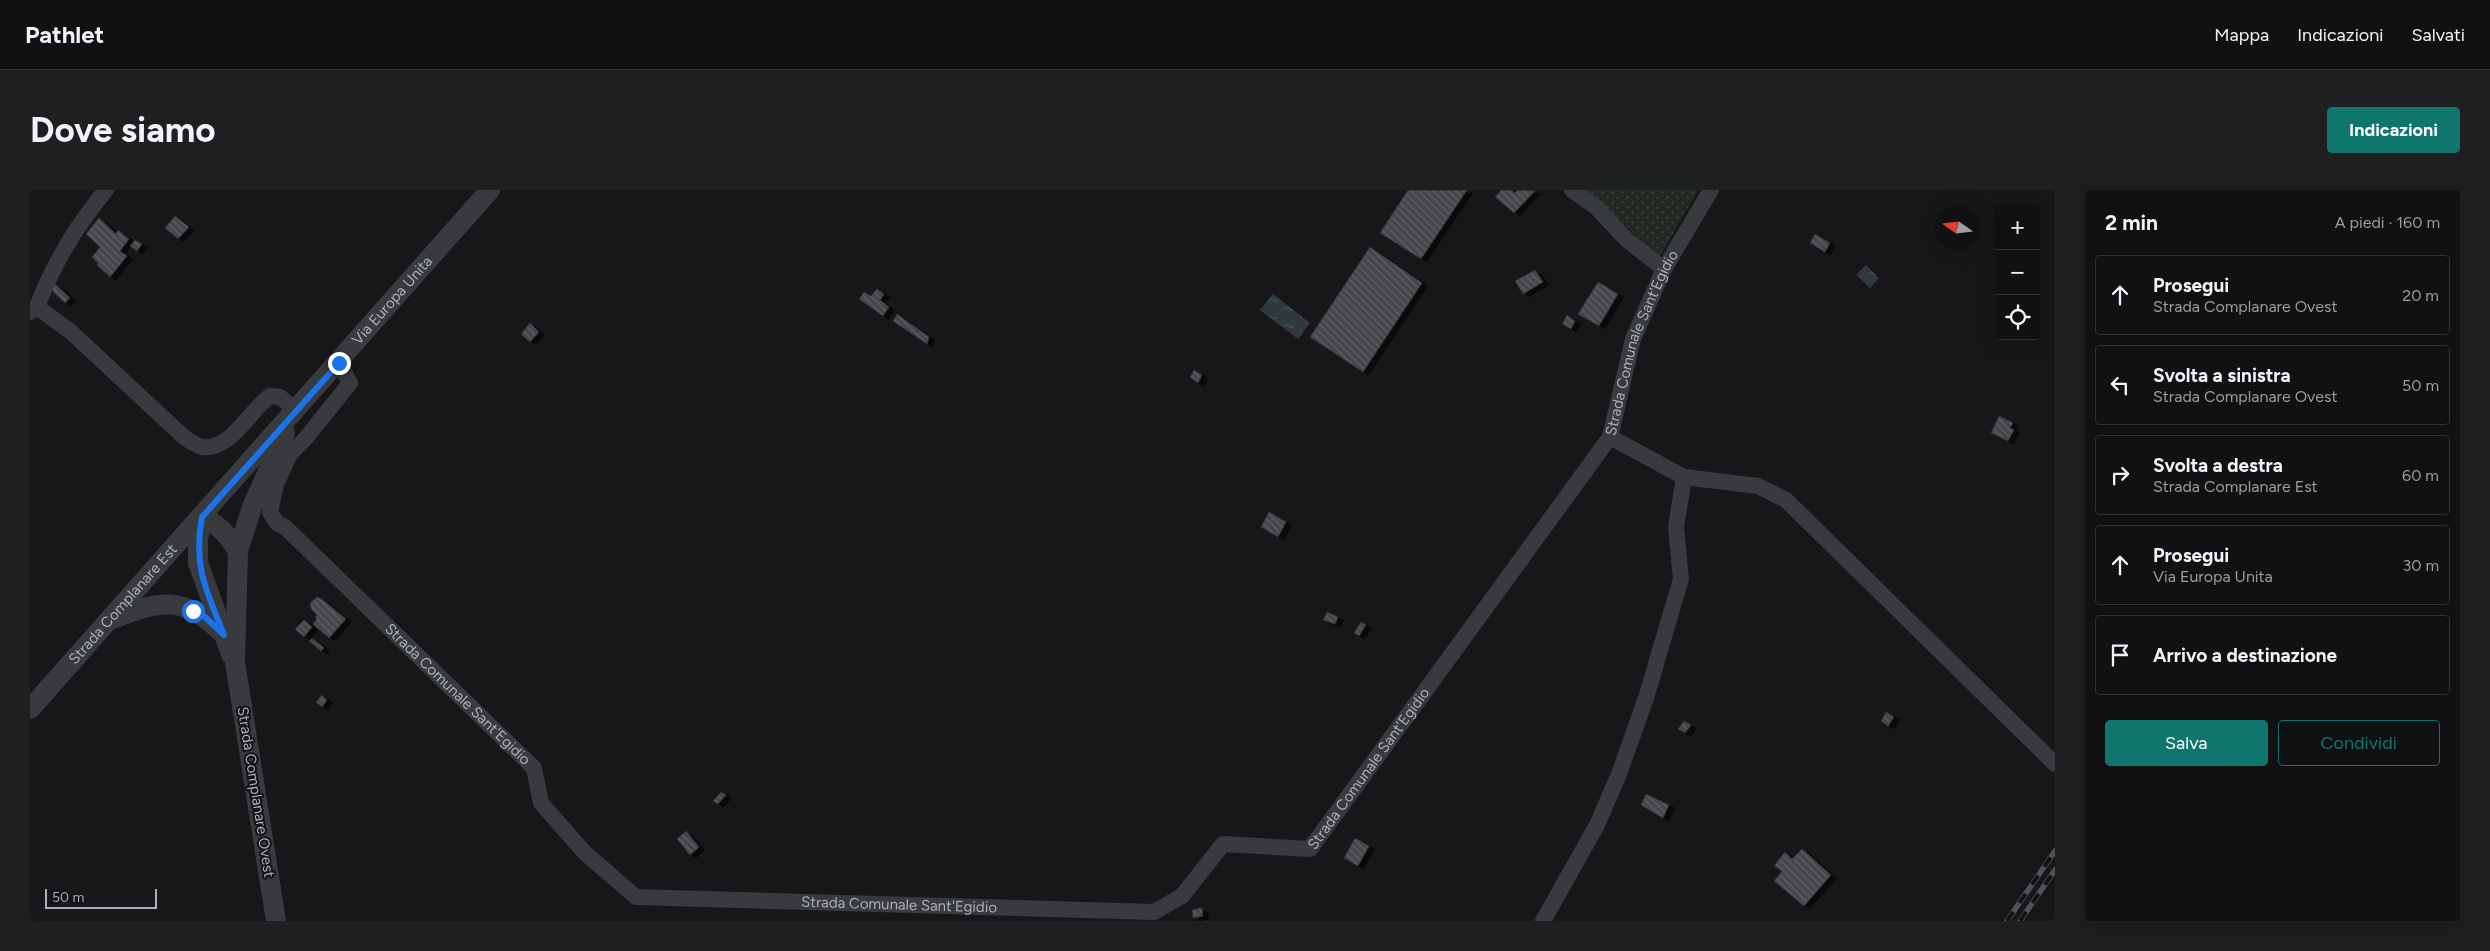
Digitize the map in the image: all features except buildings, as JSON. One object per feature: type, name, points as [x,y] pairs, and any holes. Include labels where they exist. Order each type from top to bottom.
[{"type":"street","points":[[106,190],[68,242],[33,310],[71,332],[185,438],[201,447],[216,446],[228,438],[260,403],[270,396],[280,397],[296,410]]},
{"type":"street","name":"Via Europa Unita","points":[[296,410],[490,190]]},
{"type":"street","points":[[1572,190],[1596,207],[1627,240],[1664,269]]},
{"type":"street","name":"Strada Comunale Sant'Egidio","points":[[339,363],[350,383],[306,438],[290,454],[276,484],[270,512],[278,523],[285,527],[534,768],[541,803],[585,853],[636,897],[1154,912],[1182,896],[1223,844],[1310,849],[1610,437],[1633,338],[1664,269],[1711,190]]},
{"type":"street","name":"Strada Complanare Est","points":[[30,709],[296,410]]},
{"type":"street","name":"Strada Complanare Ovest","points":[[276,921],[235,662],[238,551],[252,507],[296,410]]},
{"type":"street","points":[[1610,437],[1684,477],[1758,486],[1786,500],[2055,764]]},
{"type":"street","points":[[1543,921],[1597,825],[1619,774],[1646,698],[1681,579],[1676,527],[1684,477]]},
{"type":"street","points":[[202,517],[215,523],[226,533],[238,551]]},
{"type":"street","name":"Strada Complanare Ovest","points":[[202,517],[198,540],[198,563],[235,662]]},
{"type":"street","name":"Strada Complanare Ovest","points":[[109,620],[146,606],[164,603],[193,611],[205,617],[224,635]]},
{"type":"shaded area","points":[[1583,190],[1698,190],[1659,258],[1602,203]]},
{"type":"water","points":[[1866,265],[1879,278],[1870,288],[1856,275]]},
{"type":"water","points":[[1273,294],[1310,323],[1298,339],[1260,310]]},
{"type":"railway","points":[[2007,921],[2055,851]]},
{"type":"railway","points":[[2020,921],[2055,870]]},
{"type":"route","points":[[193,611],[205,617],[224,635],[205,587],[198,563],[198,540],[202,517],[339,363]]}]
